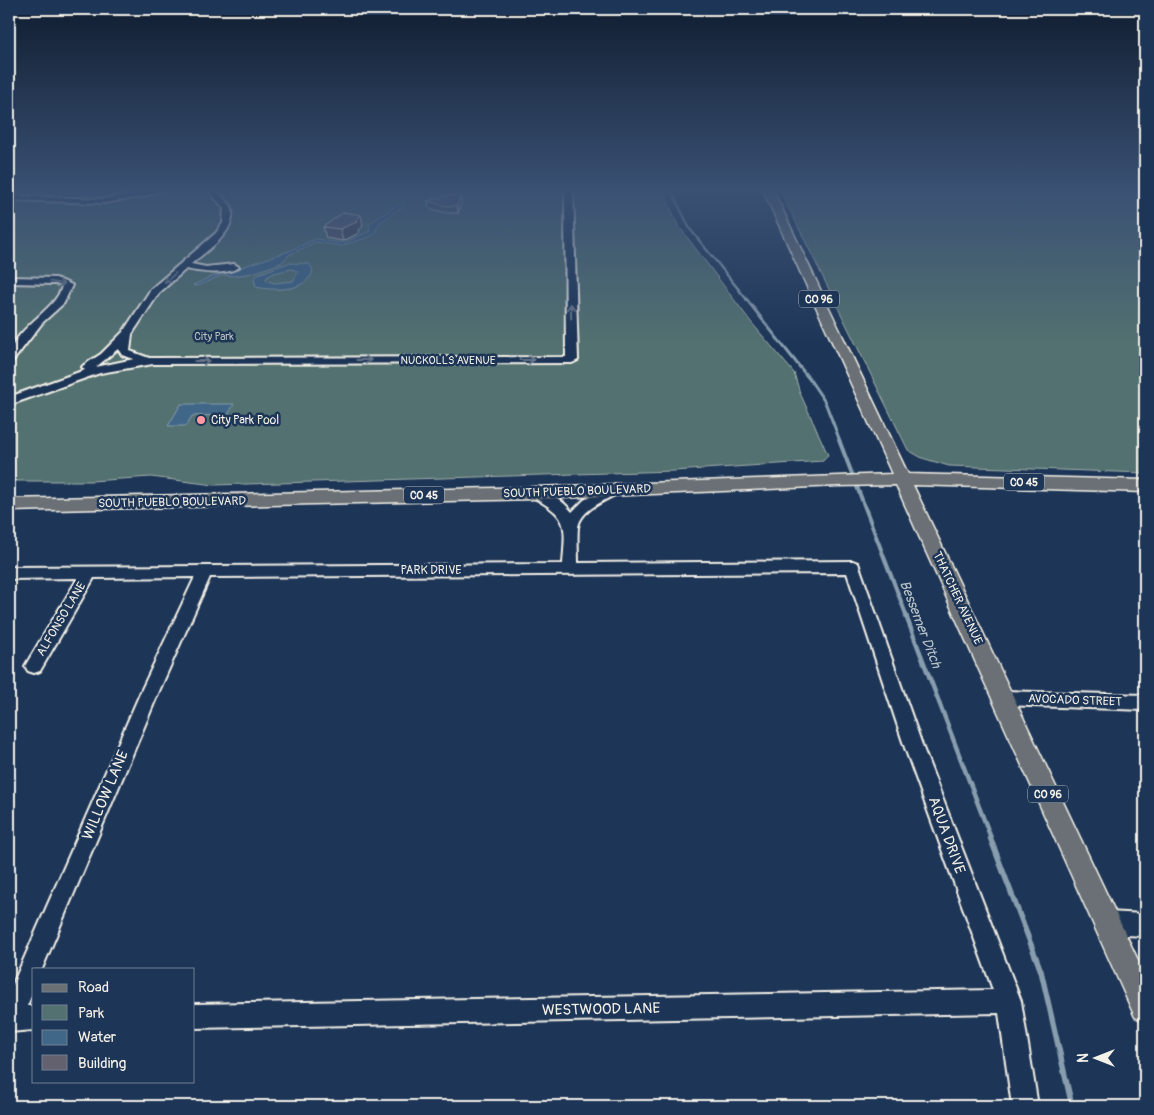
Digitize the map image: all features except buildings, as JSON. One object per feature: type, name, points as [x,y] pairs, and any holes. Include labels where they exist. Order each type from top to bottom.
[{"type":"main road","name":"THATCHER AVENUE","points":[[792,242],[1145,1007]]},
{"type":"main road","name":"SOUTH PUEBLO BOULEVARD","points":[[9,506],[536,493],[838,480],[902,479],[1145,486]]},
{"type":"street","points":[[70,378],[105,356],[127,334],[155,291],[211,242]]},
{"type":"street","name":"NUCKOLLS AVENUE","points":[[153,361],[572,360],[571,242]]},
{"type":"street","points":[[184,266],[206,270],[234,267]]},
{"type":"street","points":[[9,280],[56,281],[67,284],[66,291],[60,302],[38,321],[9,358]]},
{"type":"street","points":[[127,334],[124,349],[126,353],[137,358],[153,361]]},
{"type":"street","points":[[9,401],[70,378],[116,364],[153,361]]},
{"type":"street","points":[[570,568],[572,526],[575,517],[583,506],[615,489]]},
{"type":"street","points":[[536,493],[565,510],[572,526]]},
{"type":"street","name":"PARK DRIVE","points":[[9,573],[853,567]]},
{"type":"street","name":"AQUA DRIVE","points":[[853,567],[914,748],[1009,1001],[1025,1106]]},
{"type":"street","name":"WILLOW LANE","points":[[9,1019],[151,689],[206,572]]},
{"type":"street","name":"ALFONSO LANE","points":[[34,666],[89,573]]},
{"type":"street","name":"AVOCADO STREET","points":[[1004,698],[1145,703]]},
{"type":"street","points":[[1107,923],[1145,926]]},
{"type":"street","name":"WESTWOOD LANE","points":[[195,1016],[1009,1001]]},
{"type":"street","points":[[9,1019],[32,1018]]},
{"type":"green space","name":"City Park","points":[[9,242],[691,242],[751,322],[794,373],[800,393],[828,455],[823,461],[674,471],[214,485],[151,477],[91,481],[9,481]]},
{"type":"green space","points":[[806,242],[1145,242],[1145,473],[949,466],[922,458],[908,450]]},
{"type":"water","points":[[309,242],[315,242],[289,255],[281,263],[253,273],[234,276],[223,275],[197,286],[193,285],[209,278],[289,251]]},
{"type":"water","points":[[315,242],[333,242],[353,242],[341,246]]},
{"type":"water","points":[[288,263],[309,264],[313,270],[305,283],[281,289],[256,287],[254,279],[258,274]],"holes":[[[292,269],[298,272],[293,281],[274,283],[266,280],[267,277],[274,273]]]},
{"type":"water","name":"City Park Pool","points":[[181,404],[234,404],[228,415],[192,416],[186,426],[168,426]]},
{"type":"waterway","name":"Bessemer Ditch","points":[[700,242],[748,301]]},
{"type":"waterway","name":"Bessemer Ditch","points":[[747,300],[825,402],[840,441]]},
{"type":"waterway","name":"Bessemer Ditch","points":[[839,440],[907,617]]},
{"type":"waterway","name":"Bessemer Ditch","points":[[906,616],[991,838]]},
{"type":"waterway","name":"Bessemer Ditch","points":[[990,837],[1041,971],[1072,1106]]},
{"type":"place","name":"City Park Pool","points":[[201,420]]}]
